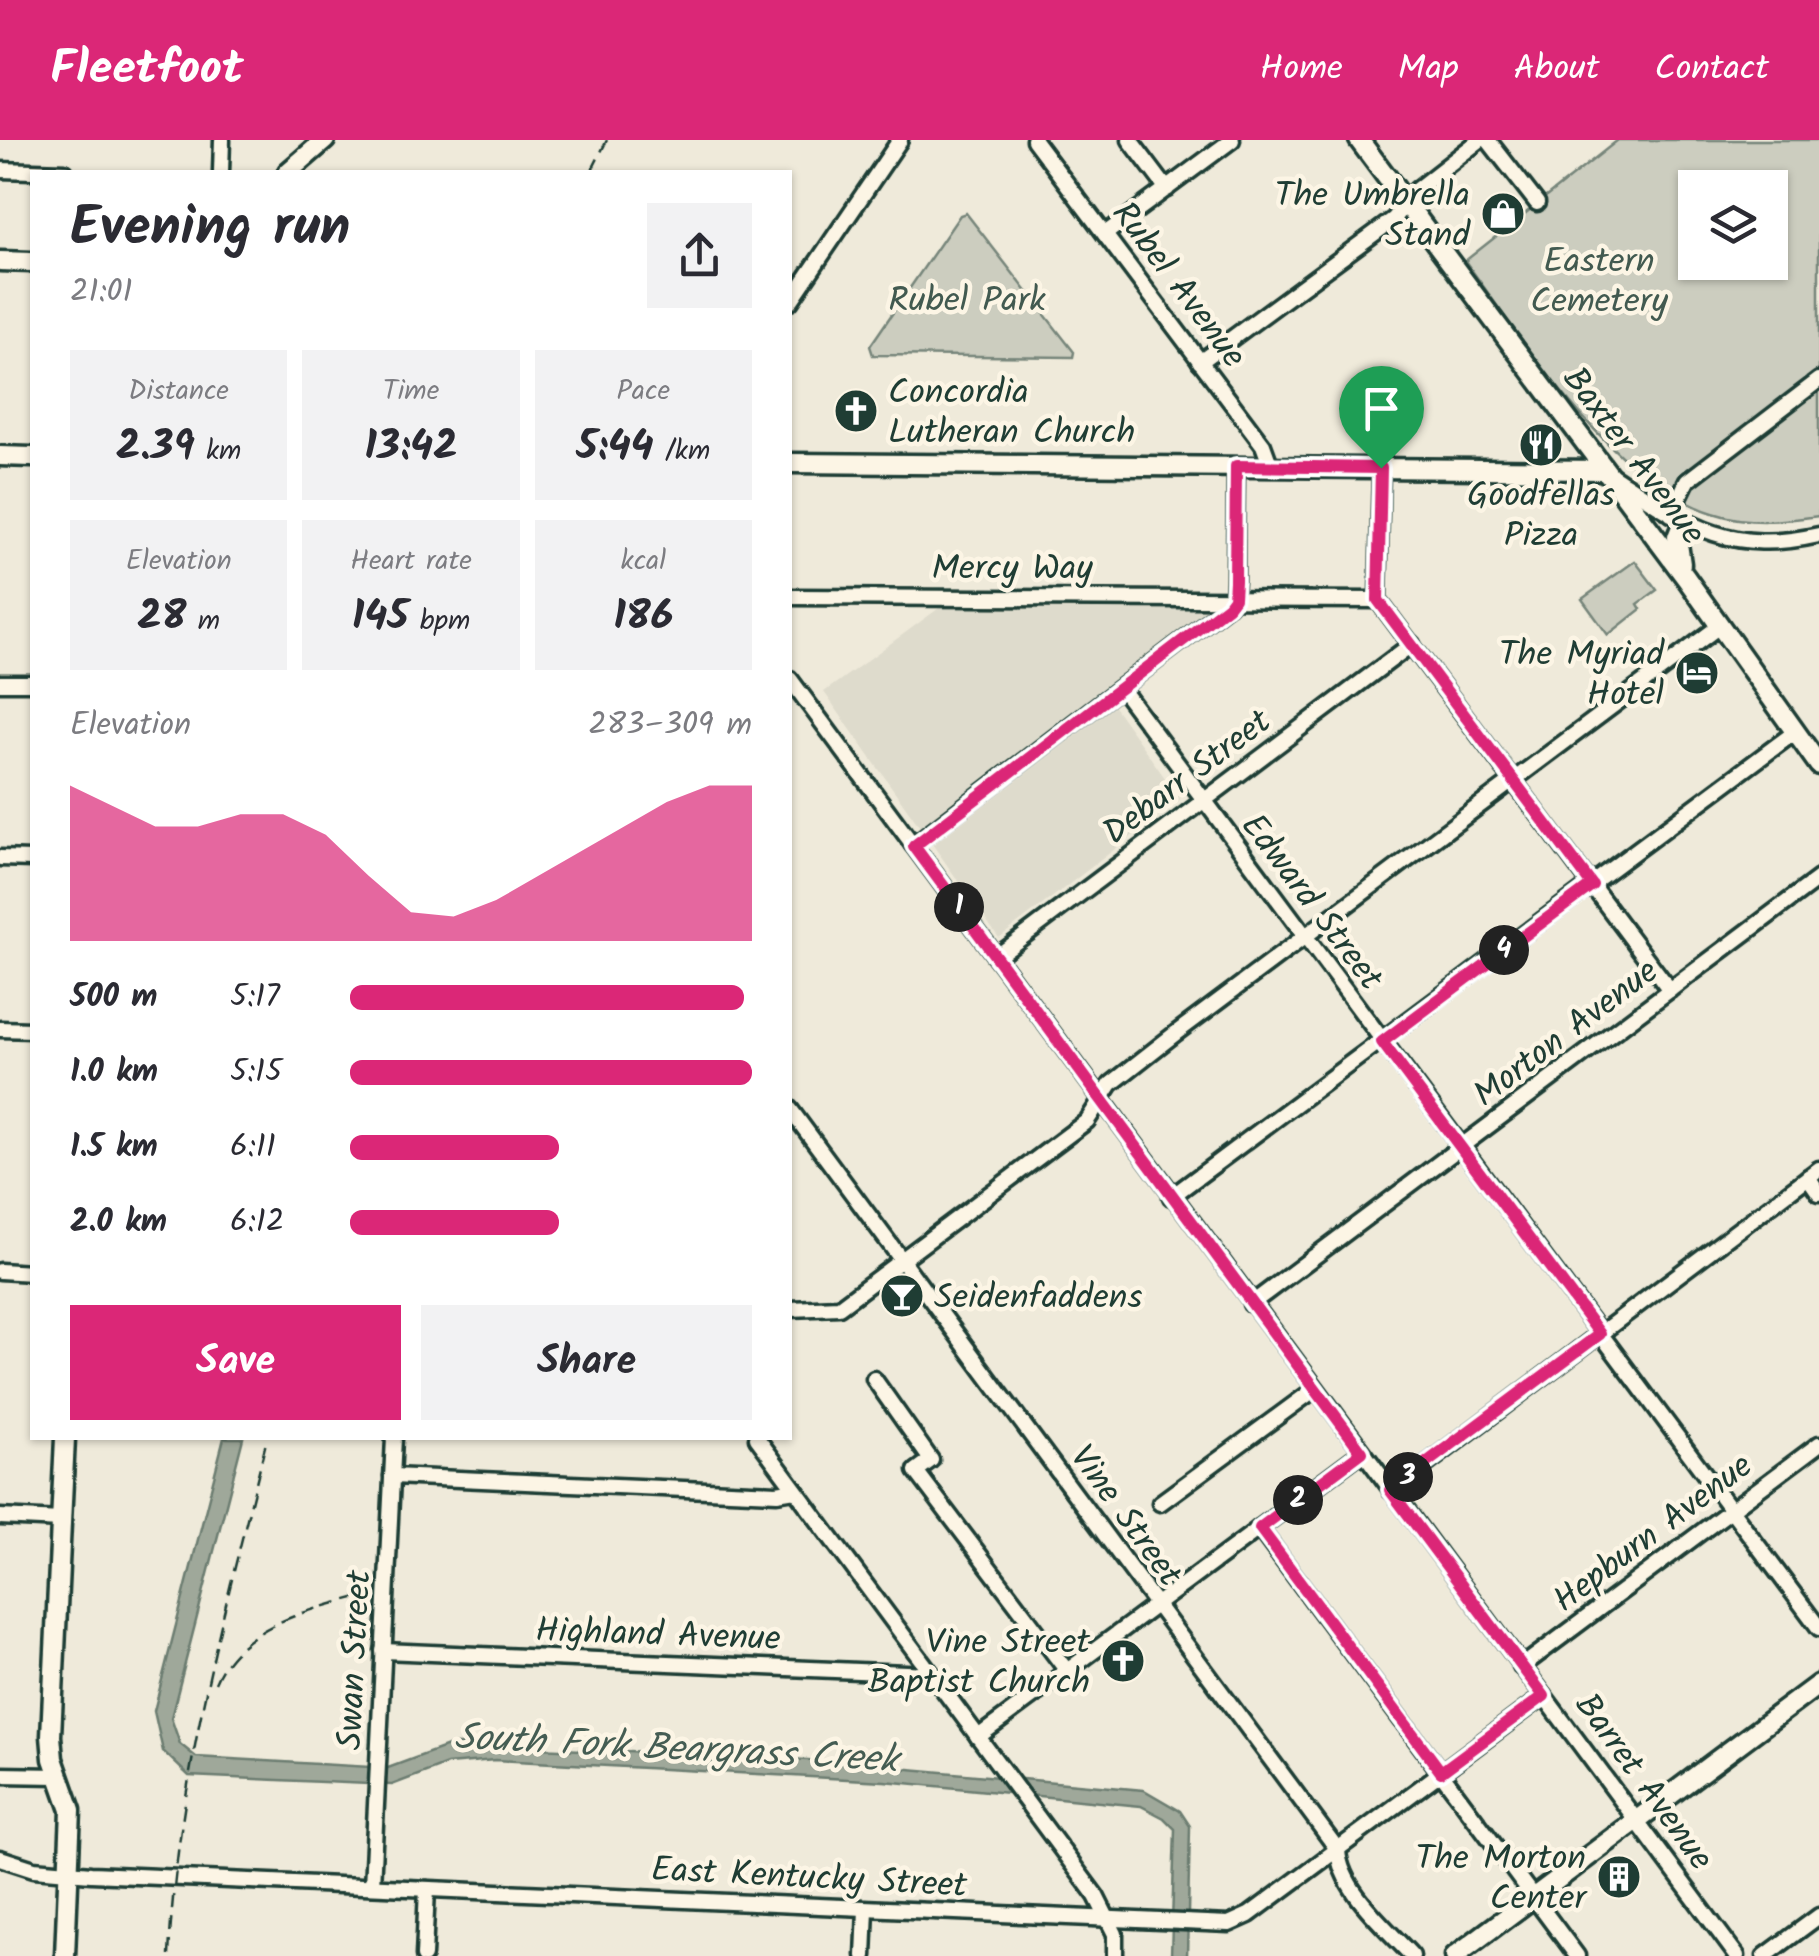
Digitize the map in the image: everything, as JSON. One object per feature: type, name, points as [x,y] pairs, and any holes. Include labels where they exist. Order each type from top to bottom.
[{"type":"main road","points":[[289,170],[325,140]]},
{"type":"main road","name":"Baxter Avenue","points":[[1359,140],[1686,578],[1819,764]]},
{"type":"main road","points":[[0,261],[30,262]]},
{"type":"main road","points":[[0,456],[30,457]]},
{"type":"main road","points":[[792,463],[1604,470]]},
{"type":"main road","points":[[1677,518],[1676,552],[1686,578]]},
{"type":"main road","points":[[64,1440],[50,1736],[58,1776],[71,1810],[65,1956]]},
{"type":"main road","points":[[1455,1956],[1819,1684]]},
{"type":"street","points":[[221,170],[222,140]]},
{"type":"street","points":[[792,299],[900,140]]},
{"type":"street","name":"Rubel Avenue","points":[[1034,140],[1263,445],[1272,467]]},
{"type":"street","points":[[1130,140],[1166,189]]},
{"type":"street","points":[[1105,234],[1232,140]]},
{"type":"street","points":[[1200,362],[1394,218],[1416,190],[1480,140]]},
{"type":"street","points":[[1488,140],[1537,203]]},
{"type":"street","points":[[0,170],[30,171]]},
{"type":"street","points":[[1677,518],[1687,481],[1819,380]]},
{"type":"street","points":[[914,846],[1215,618],[1234,598],[1236,466]]},
{"type":"street","points":[[1381,468],[1378,600],[1670,990]]},
{"type":"street","points":[[1604,470],[1677,518],[1744,540],[1779,542],[1819,535]]},
{"type":"street","name":"Mercy Way","points":[[792,597],[1378,600]]},
{"type":"street","points":[[792,1309],[833,1310],[901,1260],[1087,1121],[1110,1084],[1718,626]]},
{"type":"street","name":"Debarr Street","points":[[996,957],[1412,644]]},
{"type":"street","name":"Barret Avenue","points":[[792,681],[1736,1956]]},
{"type":"street","points":[[0,683],[30,683]]},
{"type":"street","name":"Edward Street","points":[[1121,688],[1819,1628]]},
{"type":"street","points":[[1171,1197],[1795,732]]},
{"type":"street","points":[[0,858],[30,859]]},
{"type":"street","name":"Morton Avenue","points":[[1250,1304],[1819,878]]},
{"type":"street","points":[[0,1029],[30,1030]]},
{"type":"street","name":"Vine Street","points":[[792,1113],[1338,1850],[1338,1866],[1412,1956]]},
{"type":"street","points":[[1390,1490],[1814,1173],[1819,1193]]},
{"type":"street","points":[[0,1272],[30,1272]]},
{"type":"street","points":[[874,1379],[931,1460],[916,1472],[1067,1670]]},
{"type":"street","points":[[1160,1503],[1315,1388]]},
{"type":"street","name":"Swan Street","points":[[372,1886],[394,1440]]},
{"type":"street","points":[[758,1440],[1031,1808],[1108,1919],[1115,1934],[1114,1956]]},
{"type":"street","name":"Hepburn Avenue","points":[[1521,1667],[1819,1444]]},
{"type":"street","points":[[978,1736],[1362,1452]]},
{"type":"street","points":[[392,1476],[777,1493],[795,1490]]},
{"type":"street","points":[[0,1517],[61,1520]]},
{"type":"street","points":[[1260,1528],[1578,1956]]},
{"type":"street","name":"Highland Avenue","points":[[384,1651],[930,1674]]},
{"type":"street","name":"East Kentucky Street","points":[[0,1858],[34,1869],[68,1872],[1202,1924],[1242,1920],[1544,1696]]},
{"type":"street","points":[[0,1775],[58,1776]]},
{"type":"street","points":[[424,1956],[427,1889]]},
{"type":"street","points":[[864,1956],[866,1909]]},
{"type":"street","points":[[1765,1956],[1819,1916]]},
{"type":"shaded area","points":[[946,603],[1205,603],[1210,610],[1105,694],[1180,799],[999,938],[824,692]]},
{"type":"shaded area","name":"South Fork Beargrass Creek","points":[[223,1440],[242,1440],[171,1718],[180,1744],[196,1757],[388,1768],[450,1745],[469,1745],[808,1760],[1144,1790],[1180,1811],[1190,1826],[1187,1956],[1171,1956],[1175,1829],[1141,1806],[884,1781],[495,1760],[447,1764],[392,1785],[189,1776],[163,1751],[154,1711]]},
{"type":"green space","name":"Eastern Cemetery","points":[[1618,140],[1819,140],[1819,516],[1740,519],[1713,513],[1675,496],[1639,472],[1605,441],[1543,369],[1465,261]]},
{"type":"green space","name":"Rubel Park","points":[[966,213],[1074,352],[1073,357],[873,355],[870,346],[960,215]]},
{"type":"green space","points":[[1635,561],[1657,590],[1638,604],[1641,609],[1608,635],[1582,599]]},
{"type":"railway","points":[[592,170],[607,140]]},
{"type":"railway","points":[[169,1956],[192,1759],[267,1440]]},
{"type":"railway","points":[[215,1683],[227,1662],[261,1632],[304,1613],[372,1593]]},
{"type":"place","name":"The Umbrella Stand","points":[[1503,214]]},
{"type":"place","name":"Concordia Lutheran Church","points":[[856,411]]},
{"type":"place","name":"Goodfellas Pizza","points":[[1541,445]]},
{"type":"place","name":"The Myriad Hotel","points":[[1697,673]]},
{"type":"place","name":"Seidenfaddens","points":[[902,1296]]},
{"type":"place","name":"Vine Street Baptist Church","points":[[1123,1661]]},
{"type":"place","name":"The Morton Center","points":[[1619,1877]]},
{"type":"route","points":[[1236,466],[1381,468],[1378,600],[1592,885],[1382,1042],[1600,1334],[1390,1490],[1544,1696],[1441,1772],[1260,1528],[1362,1452],[914,846],[1228,606],[1234,598],[1235,581],[1236,466]]}]
